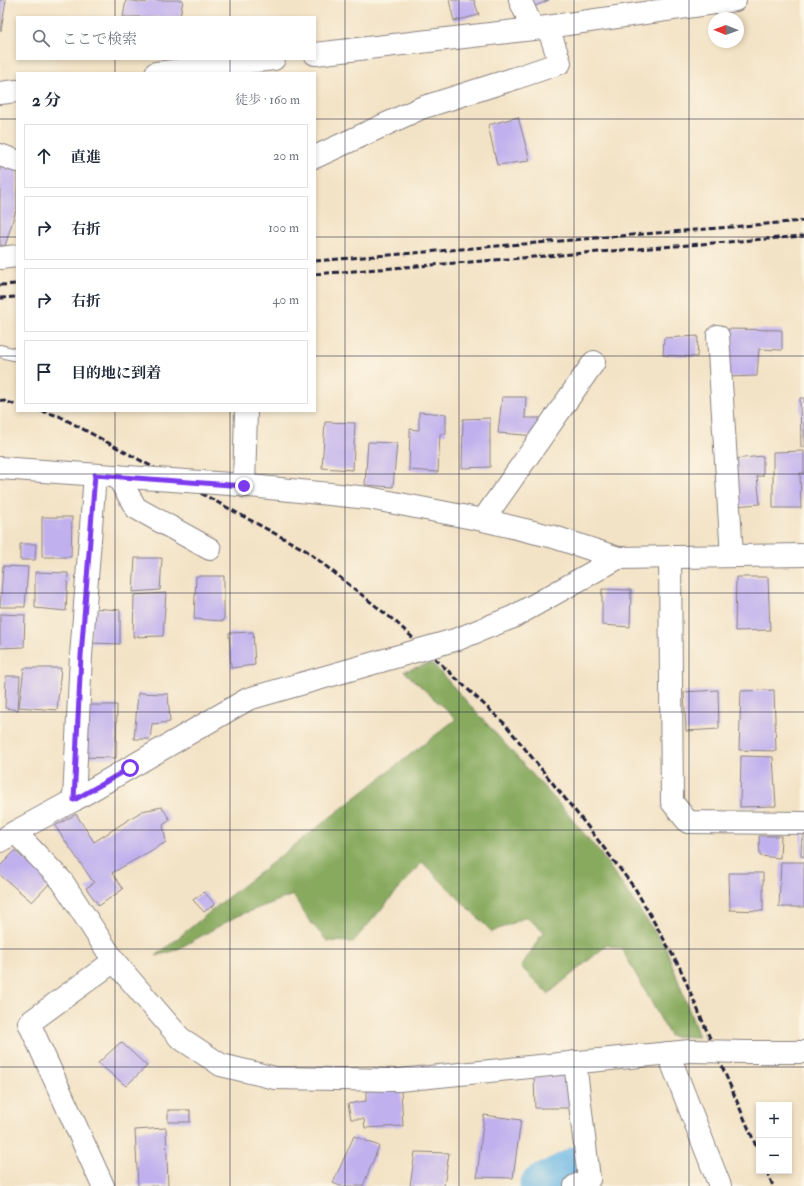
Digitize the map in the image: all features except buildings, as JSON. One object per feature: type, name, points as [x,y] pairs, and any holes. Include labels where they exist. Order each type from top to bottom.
[{"type":"street","points":[[316,157],[421,108],[560,63],[540,28],[520,0]]},
{"type":"street","points":[[316,54],[540,28],[735,0]]},
{"type":"street","points":[[164,72],[266,60]]},
{"type":"street","points":[[0,93],[16,91]]},
{"type":"street","points":[[0,156],[16,161]]},
{"type":"street","points":[[0,258],[16,256]]},
{"type":"street","points":[[718,336],[732,556]]},
{"type":"street","points":[[483,520],[594,362]]},
{"type":"street","points":[[237,485],[246,412]]},
{"type":"street","points":[[0,468],[237,485],[369,498],[483,520],[554,537],[618,558],[804,555]]},
{"type":"street","points":[[74,800],[81,656],[95,475]]},
{"type":"street","points":[[116,476],[136,508],[210,549]]},
{"type":"street","points":[[670,557],[672,802],[688,822],[804,823]]},
{"type":"street","points":[[618,558],[513,617],[458,639],[248,699],[7,837],[62,881],[114,961],[180,1038],[221,1065],[275,1078],[399,1080],[690,1051],[804,1052]]},
{"type":"street","points":[[103,1186],[30,1022],[114,961]]},
{"type":"street","points":[[668,1053],[720,1186]]},
{"type":"street","points":[[575,1062],[589,1179],[575,1186]]},
{"type":"lane","points":[[0,351],[16,355]]},
{"type":"green space","points":[[432,663],[561,806],[600,853],[666,948],[699,1037],[670,1036],[622,949],[607,945],[548,994],[521,967],[544,931],[526,917],[492,932],[422,862],[353,942],[327,941],[308,919],[293,895],[237,916],[176,950],[156,956],[227,898],[456,719],[404,671]]},
{"type":"waterway","points":[[540,1186],[579,1166]]},
{"type":"railway","points":[[316,261],[804,221]]},
{"type":"railway","points":[[316,274],[804,236]]},
{"type":"railway","points":[[0,285],[16,284]]},
{"type":"railway","points":[[0,298],[16,297]]},
{"type":"railway","points":[[0,400],[16,405]]},
{"type":"railway","points":[[45,412],[59,416],[307,551],[397,623],[505,724],[588,827],[636,890],[680,968],[756,1146]]},
{"type":"railway","points":[[768,1174],[773,1186]]},
{"type":"route","points":[[130,768],[74,800],[81,656],[95,475],[244,486]]}]
